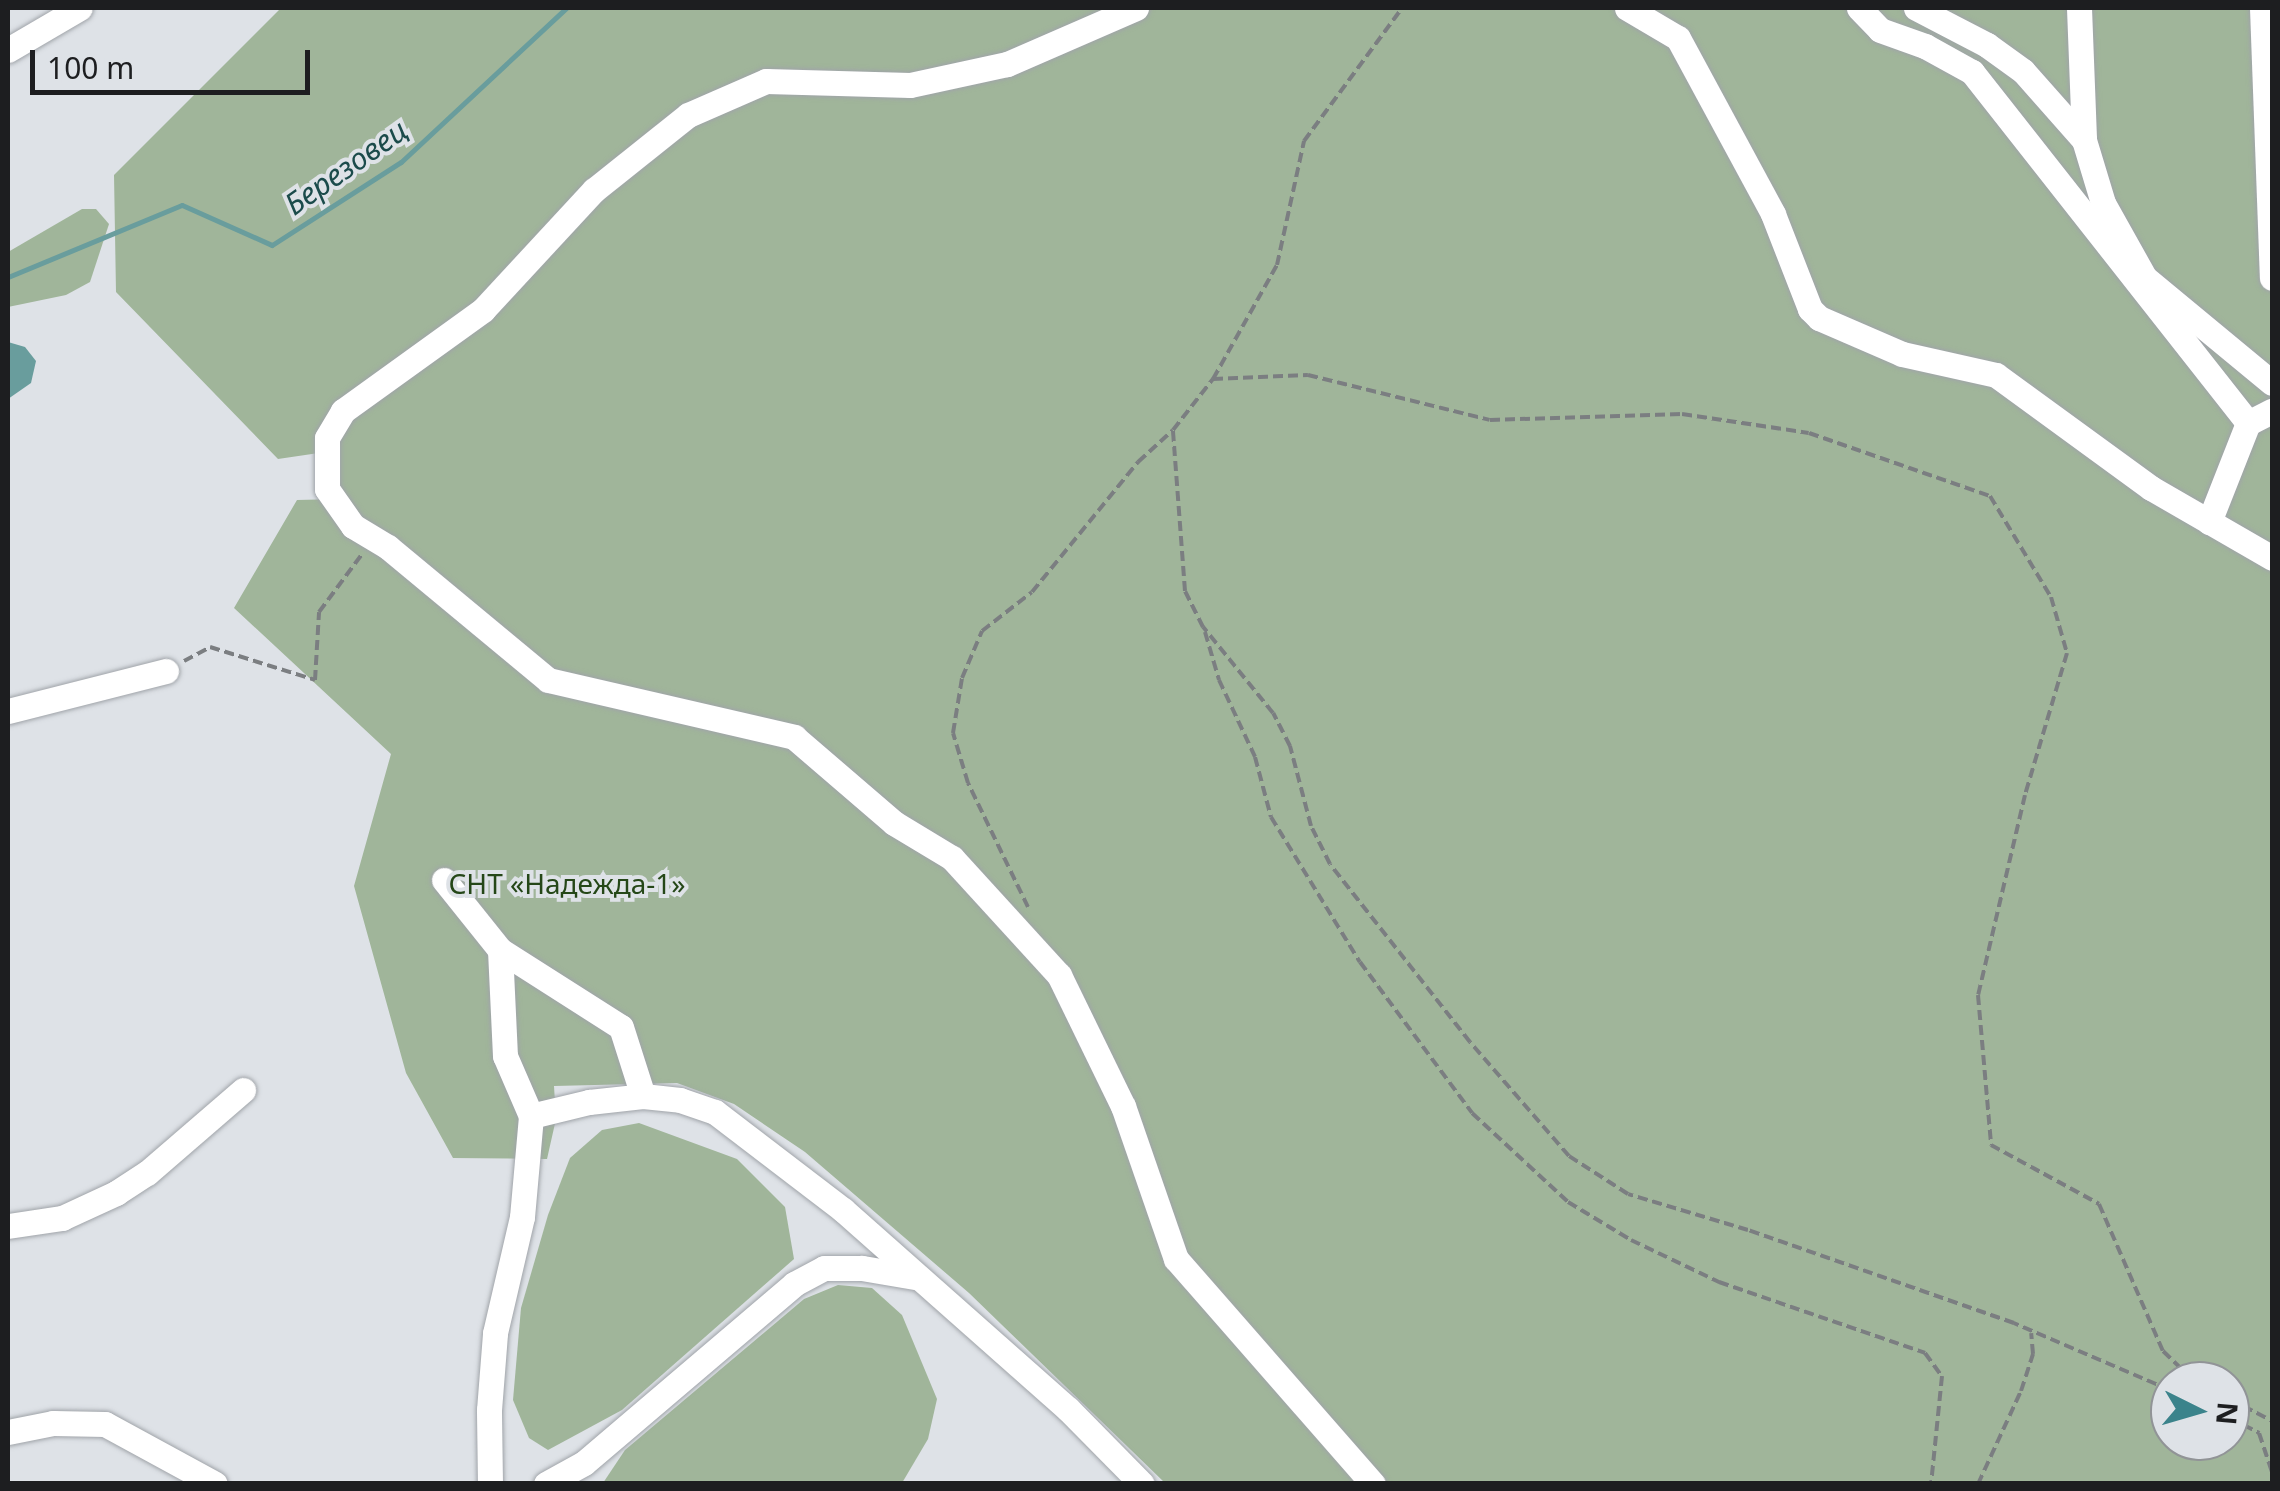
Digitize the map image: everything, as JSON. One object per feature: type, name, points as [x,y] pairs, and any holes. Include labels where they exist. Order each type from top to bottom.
[{"type":"street","points":[[8,50],[80,8]]},
{"type":"street","points":[[1136,8],[1007,64],[910,85],[766,81],[688,114],[594,190],[483,310],[343,410],[327,438],[327,488],[353,526],[374,538],[548,680],[794,737],[894,824],[952,858],[1058,975],[1123,1106],[1176,1259],[1372,1484]]},
{"type":"street","points":[[1627,8],[1678,38],[1773,214],[1804,295],[1819,318],[1902,354],[1996,374],[2151,488],[2272,558]]},
{"type":"street","points":[[1859,8],[1880,30],[1938,52],[1972,72],[2248,424]]},
{"type":"street","points":[[1916,8],[1987,45],[2023,71],[2084,140]]},
{"type":"street","points":[[2079,8],[2084,140],[2104,203],[2146,278],[2272,383]]},
{"type":"street","points":[[2262,8],[2272,278]]},
{"type":"street","points":[[2209,522],[2248,424],[2272,411]]},
{"type":"street","points":[[8,711],[166,671]]},
{"type":"street","points":[[444,880],[500,950],[621,1027],[643,1096]]},
{"type":"street","points":[[490,1484],[489,1410],[496,1333],[522,1216],[531,1116],[506,1056],[500,950]]},
{"type":"street","points":[[8,1226],[62,1218],[116,1193],[147,1172],[244,1090]]},
{"type":"street","points":[[531,1116],[589,1102],[643,1096],[680,1100],[715,1112],[844,1210],[1068,1408],[1142,1484]]},
{"type":"street","points":[[546,1484],[584,1463],[794,1284],[824,1268],[862,1268],[919,1278]]},
{"type":"street","points":[[8,1432],[53,1422],[105,1424],[215,1484]]},
{"type":"path","points":[[1034,922],[968,782],[953,733],[962,678],[982,631],[1032,592],[1138,462],[1173,430],[1213,379],[1277,265],[1304,141],[1402,8]]},
{"type":"path","points":[[1213,379],[1308,375],[1490,420],[1682,414],[1809,432],[1990,496],[2052,598],[2067,653],[2025,795],[1978,995],[1991,1146],[2099,1204],[2162,1351],[2173,1361]]},
{"type":"path","points":[[1173,430],[1185,591],[1203,627],[1219,680],[1255,758],[1270,817],[1360,962],[1472,1113],[1568,1202],[1631,1240],[1719,1282],[1925,1353],[1942,1376],[1931,1484]]},
{"type":"path","points":[[166,671],[210,647],[316,680],[318,612],[374,538]]},
{"type":"path","points":[[1203,627],[1274,713],[1290,746],[1310,826],[1330,864],[1470,1042],[1569,1156],[1628,1194],[1940,1296],[2150,1382]]},
{"type":"path","points":[[1978,1484],[2021,1391],[2033,1354],[2031,1333]]},
{"type":"path","points":[[2250,1428],[2258,1432],[2272,1472]]},
{"type":"green space","name":"СНТ «Надежда-1»","points":[[281,8],[2272,8],[2272,1483],[1165,1483],[969,1293],[805,1152],[734,1104],[677,1083],[554,1086],[556,1119],[547,1159],[453,1158],[406,1073],[354,886],[391,754],[234,608],[297,500],[340,499],[339,450],[278,459],[116,292],[114,175]]},
{"type":"green space","points":[[82,209],[96,209],[109,224],[90,282],[66,295],[8,307],[8,252]]},
{"type":"green space","points":[[639,1123],[737,1159],[785,1207],[794,1259],[622,1410],[548,1450],[529,1438],[513,1400],[521,1308],[548,1215],[570,1158],[602,1130]]},
{"type":"green space","points":[[838,1285],[872,1288],[902,1315],[937,1399],[928,1439],[902,1483],[603,1483],[625,1450],[804,1299]]},
{"type":"water","points":[[8,342],[25,347],[36,361],[31,383],[8,399]]},
{"type":"waterway","name":"Березовец","points":[[8,277],[182,205],[272,245],[401,162],[566,8]]}]
